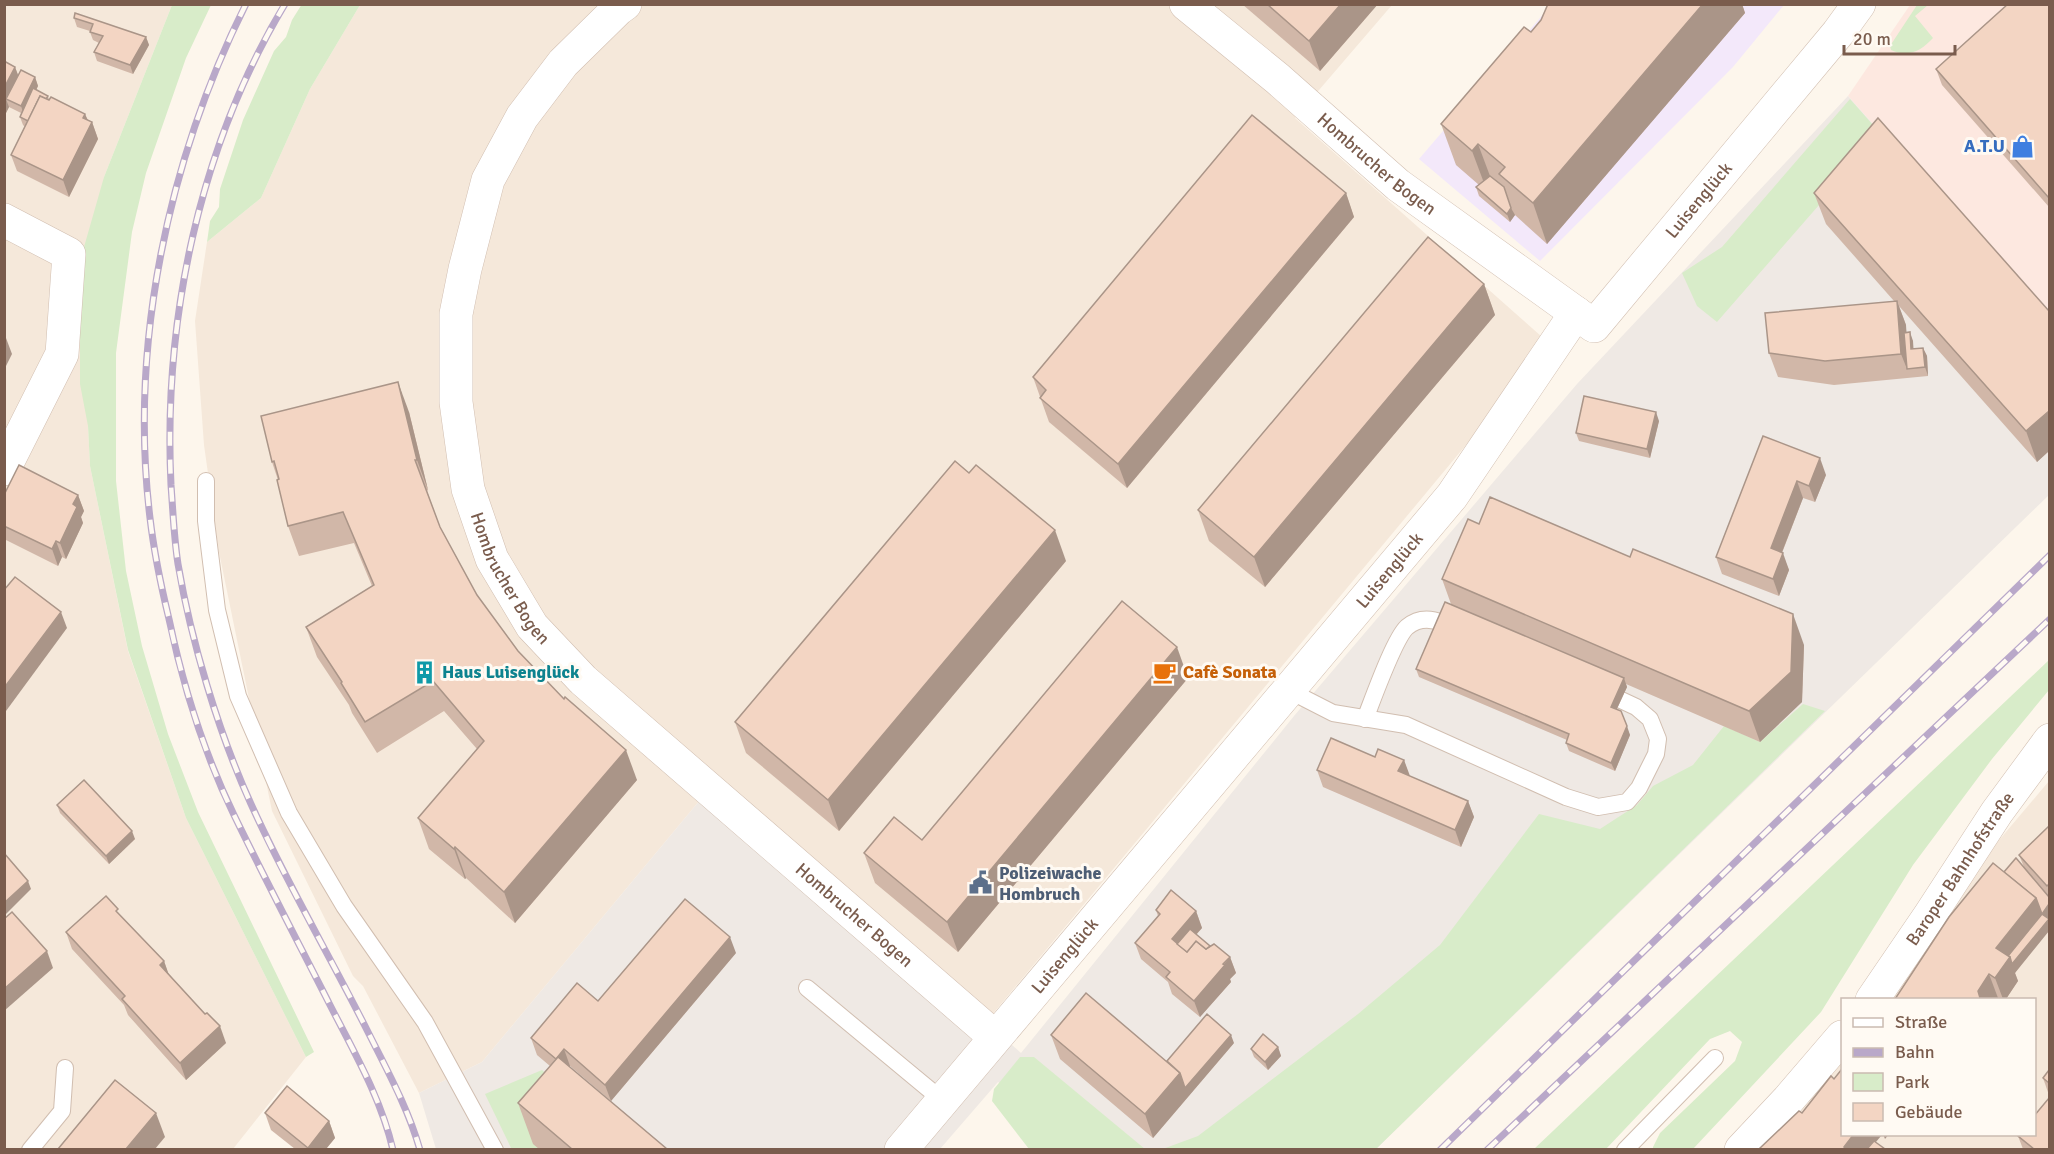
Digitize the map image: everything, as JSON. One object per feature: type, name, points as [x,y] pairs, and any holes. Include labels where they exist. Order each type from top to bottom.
[{"type":"street","name":"Hombrucher Bogen","points":[[625,4],[563,63],[522,117],[488,180],[465,268],[456,314],[456,402],[468,489],[492,559],[532,626],[583,680],[995,1037]]},
{"type":"street","name":"Hombrucher Bogen","points":[[1186,4],[1278,79],[1398,184],[1576,314]]},
{"type":"street","name":"Luisenglück","points":[[901,1149],[1452,496],[1576,314],[1594,326],[1838,33],[1859,4]]},
{"type":"street","points":[[4,220],[69,254],[62,354],[4,469]]},
{"type":"street","name":"Baroper Bahnhofstraße","points":[[1873,998],[1997,812],[2048,746]]},
{"type":"street","points":[[1741,1149],[1788,1100],[1841,1038]]},
{"type":"lane","points":[[206,481],[206,521],[220,621],[238,696],[284,803],[344,906],[425,1022],[495,1149]]},
{"type":"lane","points":[[1365,719],[1405,628],[1417,621],[1431,619],[1442,623]]},
{"type":"lane","points":[[1288,690],[1333,713],[1406,725],[1566,797],[1598,807],[1627,802],[1639,788],[1656,754],[1658,739],[1650,718],[1636,707],[1621,700]]},
{"type":"lane","points":[[807,987],[942,1100]]},
{"type":"lane","points":[[1625,1149],[1715,1058]]},
{"type":"lane","points":[[30,1149],[62,1111],[65,1068]]},
{"type":"shaded area","points":[[5,5],[172,5],[104,177],[88,426],[90,466],[128,651],[186,818],[306,1057],[233,1149],[5,1150]]},
{"type":"shaded area","points":[[360,5],[1392,5],[1295,118],[1550,344],[986,1022],[715,782],[482,1062],[419,1093],[363,986],[353,976],[272,811],[219,552],[204,445],[195,321],[207,242],[261,198],[310,89]]},
{"type":"shaded area","points":[[1551,5],[1784,5],[1733,67],[1540,261],[1419,159]]},
{"type":"shaded area","points":[[1910,5],[2049,5],[2049,321],[1848,96]]},
{"type":"shaded area","points":[[1848,96],[2049,321],[2049,495],[1376,1149],[1081,1149],[998,1082],[940,1149],[436,1149],[419,1093],[482,1062],[715,782],[1021,1053],[1294,716],[1577,384]]},
{"type":"shaded area","points":[[2049,781],[2049,1149],[1739,1150],[1841,1027],[1841,1136],[2036,1136],[2036,998],[1866,998]]},
{"type":"green space","points":[[302,4],[360,5],[310,89],[261,198],[207,242],[210,221],[219,207],[220,189],[243,120],[274,51],[286,37],[292,20]]},
{"type":"green space","points":[[172,5],[211,5],[186,58],[146,173],[132,232],[116,353],[116,481],[126,571],[142,646],[168,734],[198,812],[314,1052],[306,1057],[186,818],[128,650],[90,466],[88,426],[80,384],[80,303],[84,247],[104,177]]},
{"type":"green space","points":[[1917,5],[1928,5],[1915,16],[1933,38],[1914,52],[1903,53],[1891,50],[1890,46]]},
{"type":"green space","points":[[1850,99],[1881,134],[1717,322],[1697,306],[1682,273],[1722,247]]},
{"type":"green space","points":[[2049,660],[2049,690],[1992,759],[1913,865],[1821,1012],[1693,1149],[1653,1149],[1653,1147],[1660,1133],[1735,1061],[1742,1042],[1730,1031],[1710,1039],[1606,1149],[1534,1149]]},
{"type":"green space","points":[[1803,704],[1825,711],[1376,1149],[1160,1150],[1198,1136],[1358,1014],[1440,945],[1539,814],[1600,829],[1637,805],[1653,786],[1693,765],[1724,726],[1760,742]]},
{"type":"green space","points":[[1020,1057],[1034,1057],[1145,1149],[1029,1149],[992,1101],[994,1089]]},
{"type":"green space","points":[[542,1070],[572,1097],[539,1149],[512,1150],[485,1094]]},
{"type":"building","points":[[1267,4],[1341,4],[1309,41]]},
{"type":"building","points":[[1548,4],[1703,4],[1533,203],[1499,174],[1505,167],[1478,144],[1472,151],[1441,124],[1524,27],[1531,32],[1541,20]]},
{"type":"building","name":"A.T.U","points":[[2008,4],[2049,4],[2049,198],[1936,69]]},
{"type":"building","points":[[75,13],[146,37],[130,65],[94,52],[103,36],[90,32],[93,24],[74,18]]},
{"type":"building","points":[[4,61],[15,67],[4,88]]},
{"type":"building","points":[[21,70],[35,77],[21,106],[6,99]]},
{"type":"building","points":[[33,88],[48,96],[46,99],[40,96],[28,121],[20,117]]},
{"type":"building","points":[[40,96],[49,100],[51,97],[85,114],[83,118],[92,122],[63,180],[11,155]]},
{"type":"building","points":[[1252,115],[1346,193],[1118,464],[1040,398],[1046,390],[1033,377]]},
{"type":"building","points":[[1878,118],[2049,311],[2049,411],[2026,431],[1814,193]]},
{"type":"building","points":[[1490,176],[1504,187],[1511,208],[1507,214],[1476,187]]},
{"type":"building","points":[[1428,237],[1484,284],[1254,557],[1198,510]]},
{"type":"building","points":[[1897,301],[1901,354],[1825,361],[1769,353],[1765,313]]},
{"type":"building","points":[[1910,332],[1911,349],[1923,348],[1925,367],[1907,369],[1904,333]]},
{"type":"building","name":"Haus Luisenglück","points":[[398,382],[417,460],[415,460],[440,527],[477,595],[518,651],[564,699],[565,697],[626,750],[504,892],[455,847],[454,849],[418,818],[484,741],[433,681],[365,722],[306,627],[374,585],[343,512],[288,526],[277,480],[279,479],[274,461],[272,462],[261,416]]},
{"type":"building","points":[[1584,396],[1656,412],[1647,449],[1576,433]]},
{"type":"building","points":[[1763,436],[1820,458],[1809,486],[1797,481],[1771,548],[1783,553],[1773,579],[1716,557]]},
{"type":"building","points":[[955,461],[969,473],[976,465],[1055,530],[828,800],[735,722]]},
{"type":"building","points":[[19,465],[78,495],[73,504],[77,507],[60,543],[56,541],[52,549],[4,526],[4,495]]},
{"type":"building","points":[[1490,497],[1630,557],[1633,549],[1793,614],[1791,672],[1749,711],[1442,579],[1468,519],[1479,524]]},
{"type":"building","points":[[15,577],[61,612],[4,688],[4,590]]},
{"type":"building","points":[[1122,601],[1177,647],[947,922],[864,853],[894,817],[922,840]]},
{"type":"building","points":[[1445,602],[1624,678],[1611,707],[1621,711],[1627,726],[1611,763],[1566,743],[1569,734],[1416,669]]},
{"type":"building","points":[[1331,738],[1375,757],[1378,749],[1404,760],[1398,771],[1468,801],[1455,830],[1317,770]]},
{"type":"building","points":[[84,780],[132,831],[106,856],[57,805]]},
{"type":"building","points":[[2049,826],[2049,884],[2047,886],[2019,855]]},
{"type":"building","points":[[4,853],[28,881],[4,903]]},
{"type":"building","points":[[2016,858],[2049,897],[2049,904],[2042,914],[2036,898],[2004,872]]},
{"type":"building","points":[[1993,863],[2036,898],[1996,948],[2010,957],[1995,978],[1989,974],[1978,991],[1980,998],[1896,998],[1949,917]]},
{"type":"building","points":[[1171,890],[1196,911],[1172,939],[1187,952],[1196,941],[1206,949],[1214,944],[1230,957],[1194,1001],[1166,977],[1170,972],[1135,943],[1160,914],[1156,910]]},
{"type":"building","points":[[106,896],[118,909],[116,911],[164,961],[160,965],[205,1014],[207,1013],[220,1026],[180,1063],[122,999],[125,996],[66,932]]},
{"type":"building","points":[[685,899],[730,937],[605,1085],[564,1049],[556,1059],[531,1038],[577,983],[598,1001]]},
{"type":"building","points":[[12,912],[47,951],[4,989],[4,919]]},
{"type":"building","points":[[2042,914],[2049,919],[2012,964],[2008,956]]},
{"type":"building","points":[[1190,929],[1210,946],[1206,949],[1196,941],[1187,952],[1177,944]]},
{"type":"building","points":[[1086,993],[1180,1073],[1145,1114],[1051,1035]]},
{"type":"building","points":[[1207,1014],[1231,1035],[1185,1088],[1180,1073],[1167,1061]]},
{"type":"building","points":[[1263,1034],[1278,1047],[1265,1062],[1251,1049]]},
{"type":"building","points":[[558,1057],[667,1149],[572,1149],[518,1103]]},
{"type":"building","points":[[1841,1070],[1841,1136],[1852,1136],[1844,1147],[1848,1149],[1759,1149],[1799,1111],[1802,1113],[1831,1076],[1834,1079]]},
{"type":"building","points":[[2049,1070],[2049,1083],[2043,1078]]},
{"type":"building","points":[[115,1080],[156,1113],[126,1149],[58,1149]]},
{"type":"building","points":[[287,1086],[329,1121],[308,1148],[265,1113]]},
{"type":"building","points":[[2049,1098],[2049,1149],[2034,1149],[2018,1136],[2036,1136],[2036,1114]]},
{"type":"building","points":[[1874,1141],[1885,1149],[1867,1149]]},
{"type":"railway","points":[[246,4],[195,126],[176,189],[161,254],[151,320],[145,386],[145,452],[150,518],[161,582],[181,669],[213,768],[246,839],[366,1076],[388,1131],[393,1150]]},
{"type":"railway","points":[[285,4],[255,59],[230,116],[209,176],[193,236],[181,298],[173,360],[170,423],[171,485],[177,554],[198,655],[217,718],[239,777],[279,862],[390,1075],[420,1150]]},
{"type":"railway","points":[[1440,1150],[2050,555]]},
{"type":"railway","points":[[1487,1150],[2050,619]]},
{"type":"place","name":"A.T.U","points":[[2023,146]]},
{"type":"place","name":"Haus Luisenglück","points":[[424,672]]},
{"type":"place","name":"Cafè Sonata","points":[[1165,672]]},
{"type":"place","name":"Polizeiwache Hombruch","points":[[981,883]]}]
